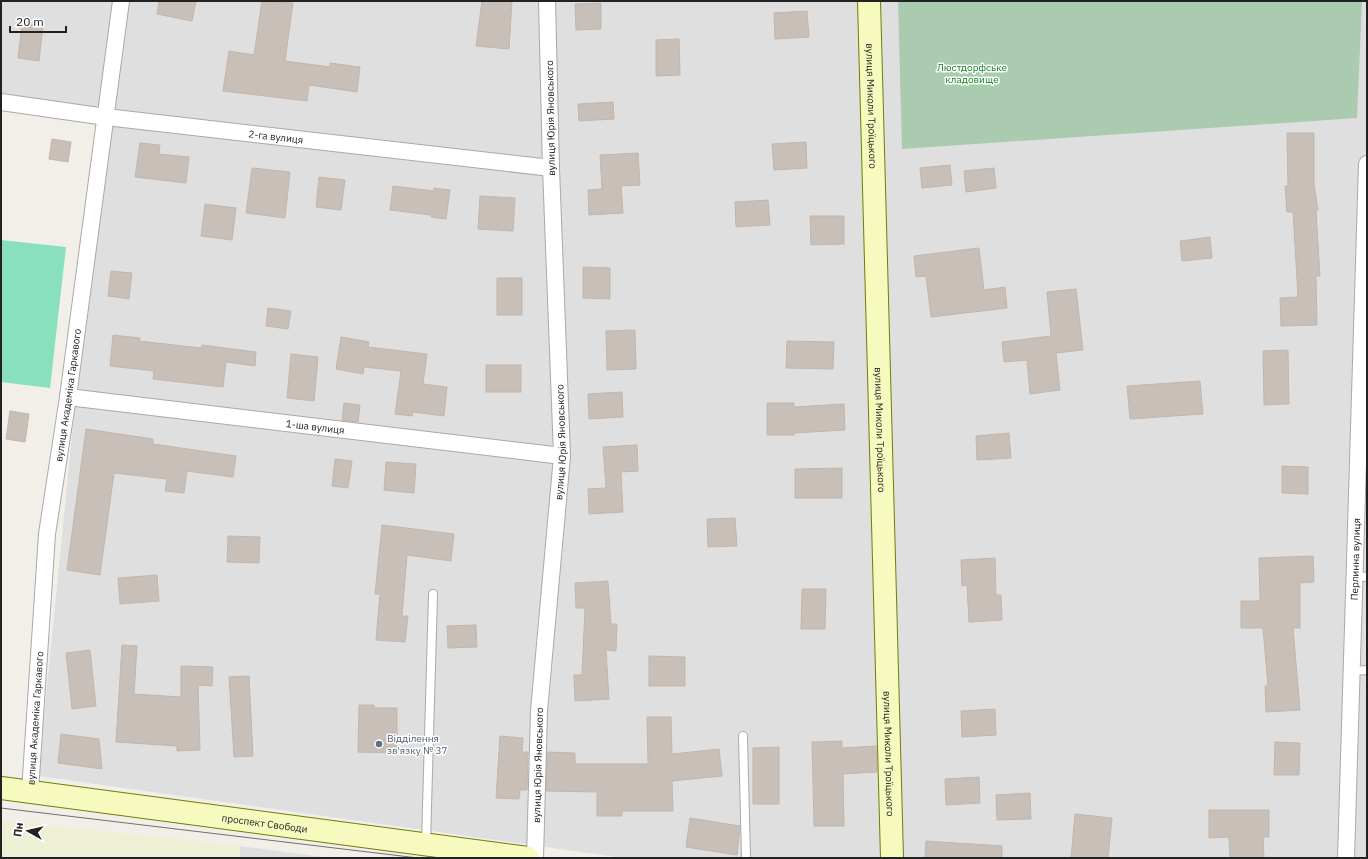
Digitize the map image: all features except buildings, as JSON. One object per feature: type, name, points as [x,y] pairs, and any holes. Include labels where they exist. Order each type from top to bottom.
[{"type":"street","name":"вулиця Академіка Гаркавого","points":[[30,792],[47,534],[68,397],[121,1]]},
{"type":"street","name":"вулиця Юрія Яновського","points":[[535,858],[539,711],[562,456],[551,168],[547,1]]},
{"type":"street","name":"вулиця Миколи Троїцького","points":[[869,1],[892,858]]},
{"type":"street","name":"2-га вулиця","points":[[1,102],[106,116],[551,168]]},
{"type":"street","name":"Перлинна вулиця","points":[[1346,858],[1360,671],[1367,164]]},
{"type":"street","name":"1-ша вулиця","points":[[68,397],[562,456]]},
{"type":"street","name":"проспект Свободи","points":[[1,788],[528,858]]},
{"type":"lane","points":[[426,844],[433,594]]},
{"type":"lane","points":[[743,736],[746,858]]},
{"type":"shaded area","points":[[1,1],[1367,1],[1367,858],[624,858],[38,776],[75,405],[111,126],[1,111]]},
{"type":"shaded area","points":[[240,846],[330,858],[239,858]]},
{"type":"green space","name":"Люстдорфське кладовище","points":[[898,1],[1362,1],[1357,118],[902,149]]},
{"type":"green space","points":[[1,240],[66,247],[50,388],[1,382]]},
{"type":"green space","points":[[1,820],[240,846],[239,858],[1,858]]},
{"type":"tram line","points":[[1,808],[418,858]]},
{"type":"place","name":"Відділення зв'язку № 37","points":[[379,744]]}]
